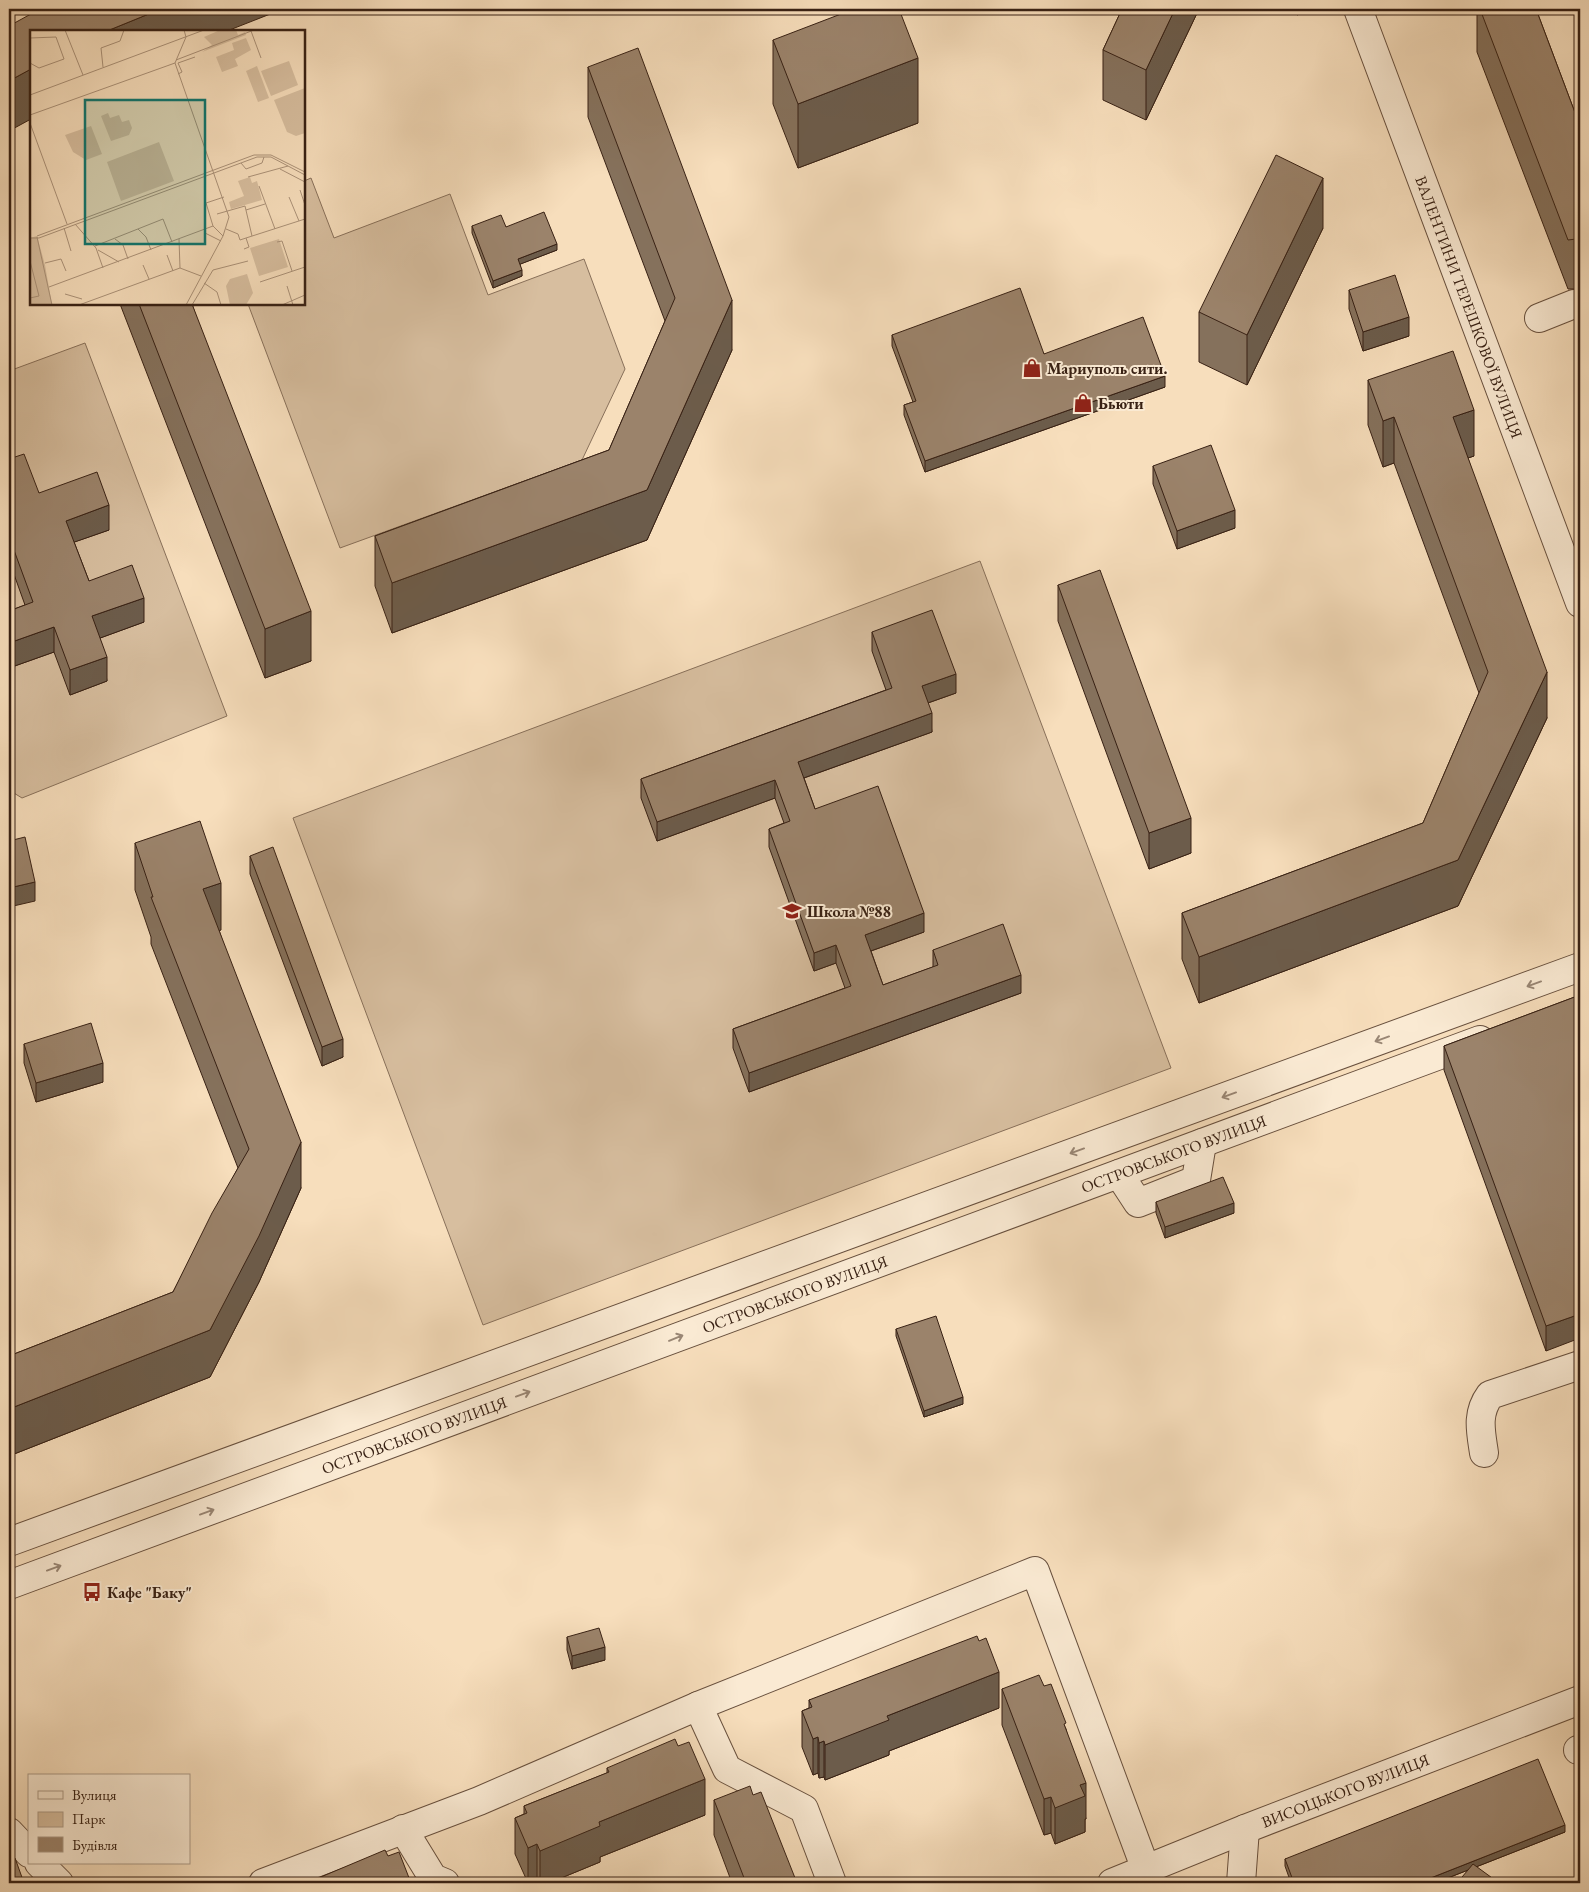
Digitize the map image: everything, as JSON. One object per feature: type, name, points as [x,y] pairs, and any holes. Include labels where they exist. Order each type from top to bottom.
[{"type":"street","name":"ВАЛЕНТИНИ ТЕРЕШКОВОЇ ВУЛИЦЯ","points":[[1358,9],[1580,603]]},
{"type":"street","points":[[1539,318],[1574,304]]},
{"type":"street","points":[[9,1542],[1580,967]]},
{"type":"street","name":"ОСТРОВСЬКОГО ВУЛИЦЯ","points":[[9,1585],[1506,1030]]},
{"type":"street","points":[[1484,1453],[1480,1431],[1480,1417],[1483,1403],[1490,1395],[1580,1365]]},
{"type":"street","points":[[263,1883],[479,1801],[698,1706],[1035,1571],[1146,1870]]},
{"type":"street","name":"ВИСОЦЬКОГО ВУЛИЦЯ","points":[[1112,1883],[1245,1829],[1580,1700]]},
{"type":"street","points":[[698,1706],[727,1769],[804,1809],[832,1883]]},
{"type":"street","points":[[404,1829],[433,1878],[446,1883]]},
{"type":"street","points":[[1241,1883],[1245,1829]]},
{"type":"street","points":[[9,1832],[28,1852]]},
{"type":"street","points":[[40,1864],[59,1883]]},
{"type":"green space","points":[[311,178],[334,238],[450,194],[488,295],[584,259],[625,369],[582,460],[340,548],[248,305],[305,305],[305,181]]},
{"type":"green space","points":[[85,343],[227,716],[22,798],[9,790],[9,371]]},
{"type":"green space","points":[[980,561],[1171,1068],[483,1325],[293,818]]},
{"type":"building","points":[[40,9],[161,9],[109,30],[30,30],[30,70],[9,81],[9,26]]},
{"type":"building","points":[[854,9],[899,9],[918,58],[798,104],[773,40]]},
{"type":"building","points":[[1122,9],[1175,9],[1146,70],[1103,50]]},
{"type":"building","points":[[1480,9],[1536,9],[1580,126],[1580,240],[1568,240]]},
{"type":"building","points":[[638,48],[732,300],[647,490],[392,583],[375,536],[609,450],[675,298],[588,67]]},
{"type":"building","points":[[1276,155],[1323,178],[1247,335],[1199,312]]},
{"type":"building","points":[[544,212],[557,244],[518,259],[522,270],[493,281],[472,226],[501,215],[506,227]]},
{"type":"building","points":[[1395,275],[1409,317],[1363,332],[1349,290]]},
{"type":"building","points":[[1020,288],[1044,354],[1143,317],[1165,376],[925,461],[904,405],[916,401],[892,335]]},
{"type":"building","points":[[139,305],[192,305],[311,611],[265,629]]},
{"type":"building","points":[[1453,351],[1474,410],[1453,417],[1547,672],[1458,860],[1199,957],[1182,913],[1423,823],[1488,672],[1394,417],[1383,421],[1368,380]]},
{"type":"building","points":[[1211,445],[1235,510],[1177,531],[1153,466]]},
{"type":"building","points":[[24,454],[39,493],[97,472],[109,505],[66,521],[89,581],[132,565],[144,598],[92,616],[107,657],[70,670],[54,627],[9,643],[9,611],[33,602],[11,542],[9,542],[9,459]]},
{"type":"building","points":[[1100,570],[1191,818],[1149,833],[1058,585]]},
{"type":"building","points":[[932,610],[956,674],[922,686],[932,713],[798,762],[815,809],[878,786],[924,913],[865,935],[883,985],[938,965],[933,950],[1003,924],[1021,975],[749,1073],[733,1029],[851,986],[836,945],[814,953],[769,829],[790,821],[775,780],[657,822],[641,779],[892,688],[872,632]]},
{"type":"building","points":[[200,821],[221,883],[203,889],[301,1142],[259,1236],[210,1330],[9,1409],[9,1356],[173,1292],[212,1213],[249,1149],[151,897],[153,897],[135,843]]},
{"type":"building","points":[[25,837],[35,882],[9,888],[9,841]]},
{"type":"building","points":[[273,847],[343,1039],[322,1047],[250,856]]},
{"type":"building","points":[[1580,995],[1580,1314],[1546,1326],[1444,1046]]},
{"type":"building","points":[[91,1023],[103,1063],[36,1083],[24,1044]]},
{"type":"building","points":[[1223,1177],[1234,1203],[1165,1227],[1156,1202]]},
{"type":"building","points":[[936,1316],[963,1397],[924,1411],[896,1329]]},
{"type":"building","points":[[599,1628],[605,1647],[572,1656],[567,1637]]},
{"type":"building","points":[[977,1636],[979,1641],[986,1638],[999,1672],[887,1716],[889,1720],[825,1745],[824,1741],[819,1743],[818,1737],[813,1739],[802,1711],[812,1707],[809,1700]]},
{"type":"building","points":[[1039,1675],[1044,1686],[1051,1684],[1086,1783],[1080,1785],[1085,1796],[1055,1808],[1051,1797],[1044,1799],[1002,1689]]},
{"type":"building","points":[[9,1677],[13,1688],[9,1690]]},
{"type":"building","points":[[675,1739],[678,1746],[689,1742],[705,1779],[599,1822],[600,1826],[540,1851],[537,1844],[528,1848],[515,1818],[527,1813],[524,1806],[609,1772],[607,1768]]},
{"type":"building","points":[[1538,1759],[1565,1825],[1418,1883],[1294,1883],[1285,1859]]},
{"type":"building","points":[[750,1786],[753,1795],[761,1792],[797,1883],[746,1883],[714,1800]]},
{"type":"building","points":[[385,1850],[388,1856],[399,1852],[411,1883],[318,1883],[316,1879]]},
{"type":"building","points":[[15,1858],[24,1883],[9,1883],[9,1860]]},
{"type":"building","points":[[1473,1864],[1499,1883],[1457,1883]]},
{"type":"place","name":"Мариуполь сити.","points":[[1032,368]]},
{"type":"place","name":"Бьюти","points":[[1083,403]]},
{"type":"place","name":"Школа №88","points":[[792,911]]},
{"type":"place","name":"Кафе \"Баку\"","points":[[92,1592]]}]
